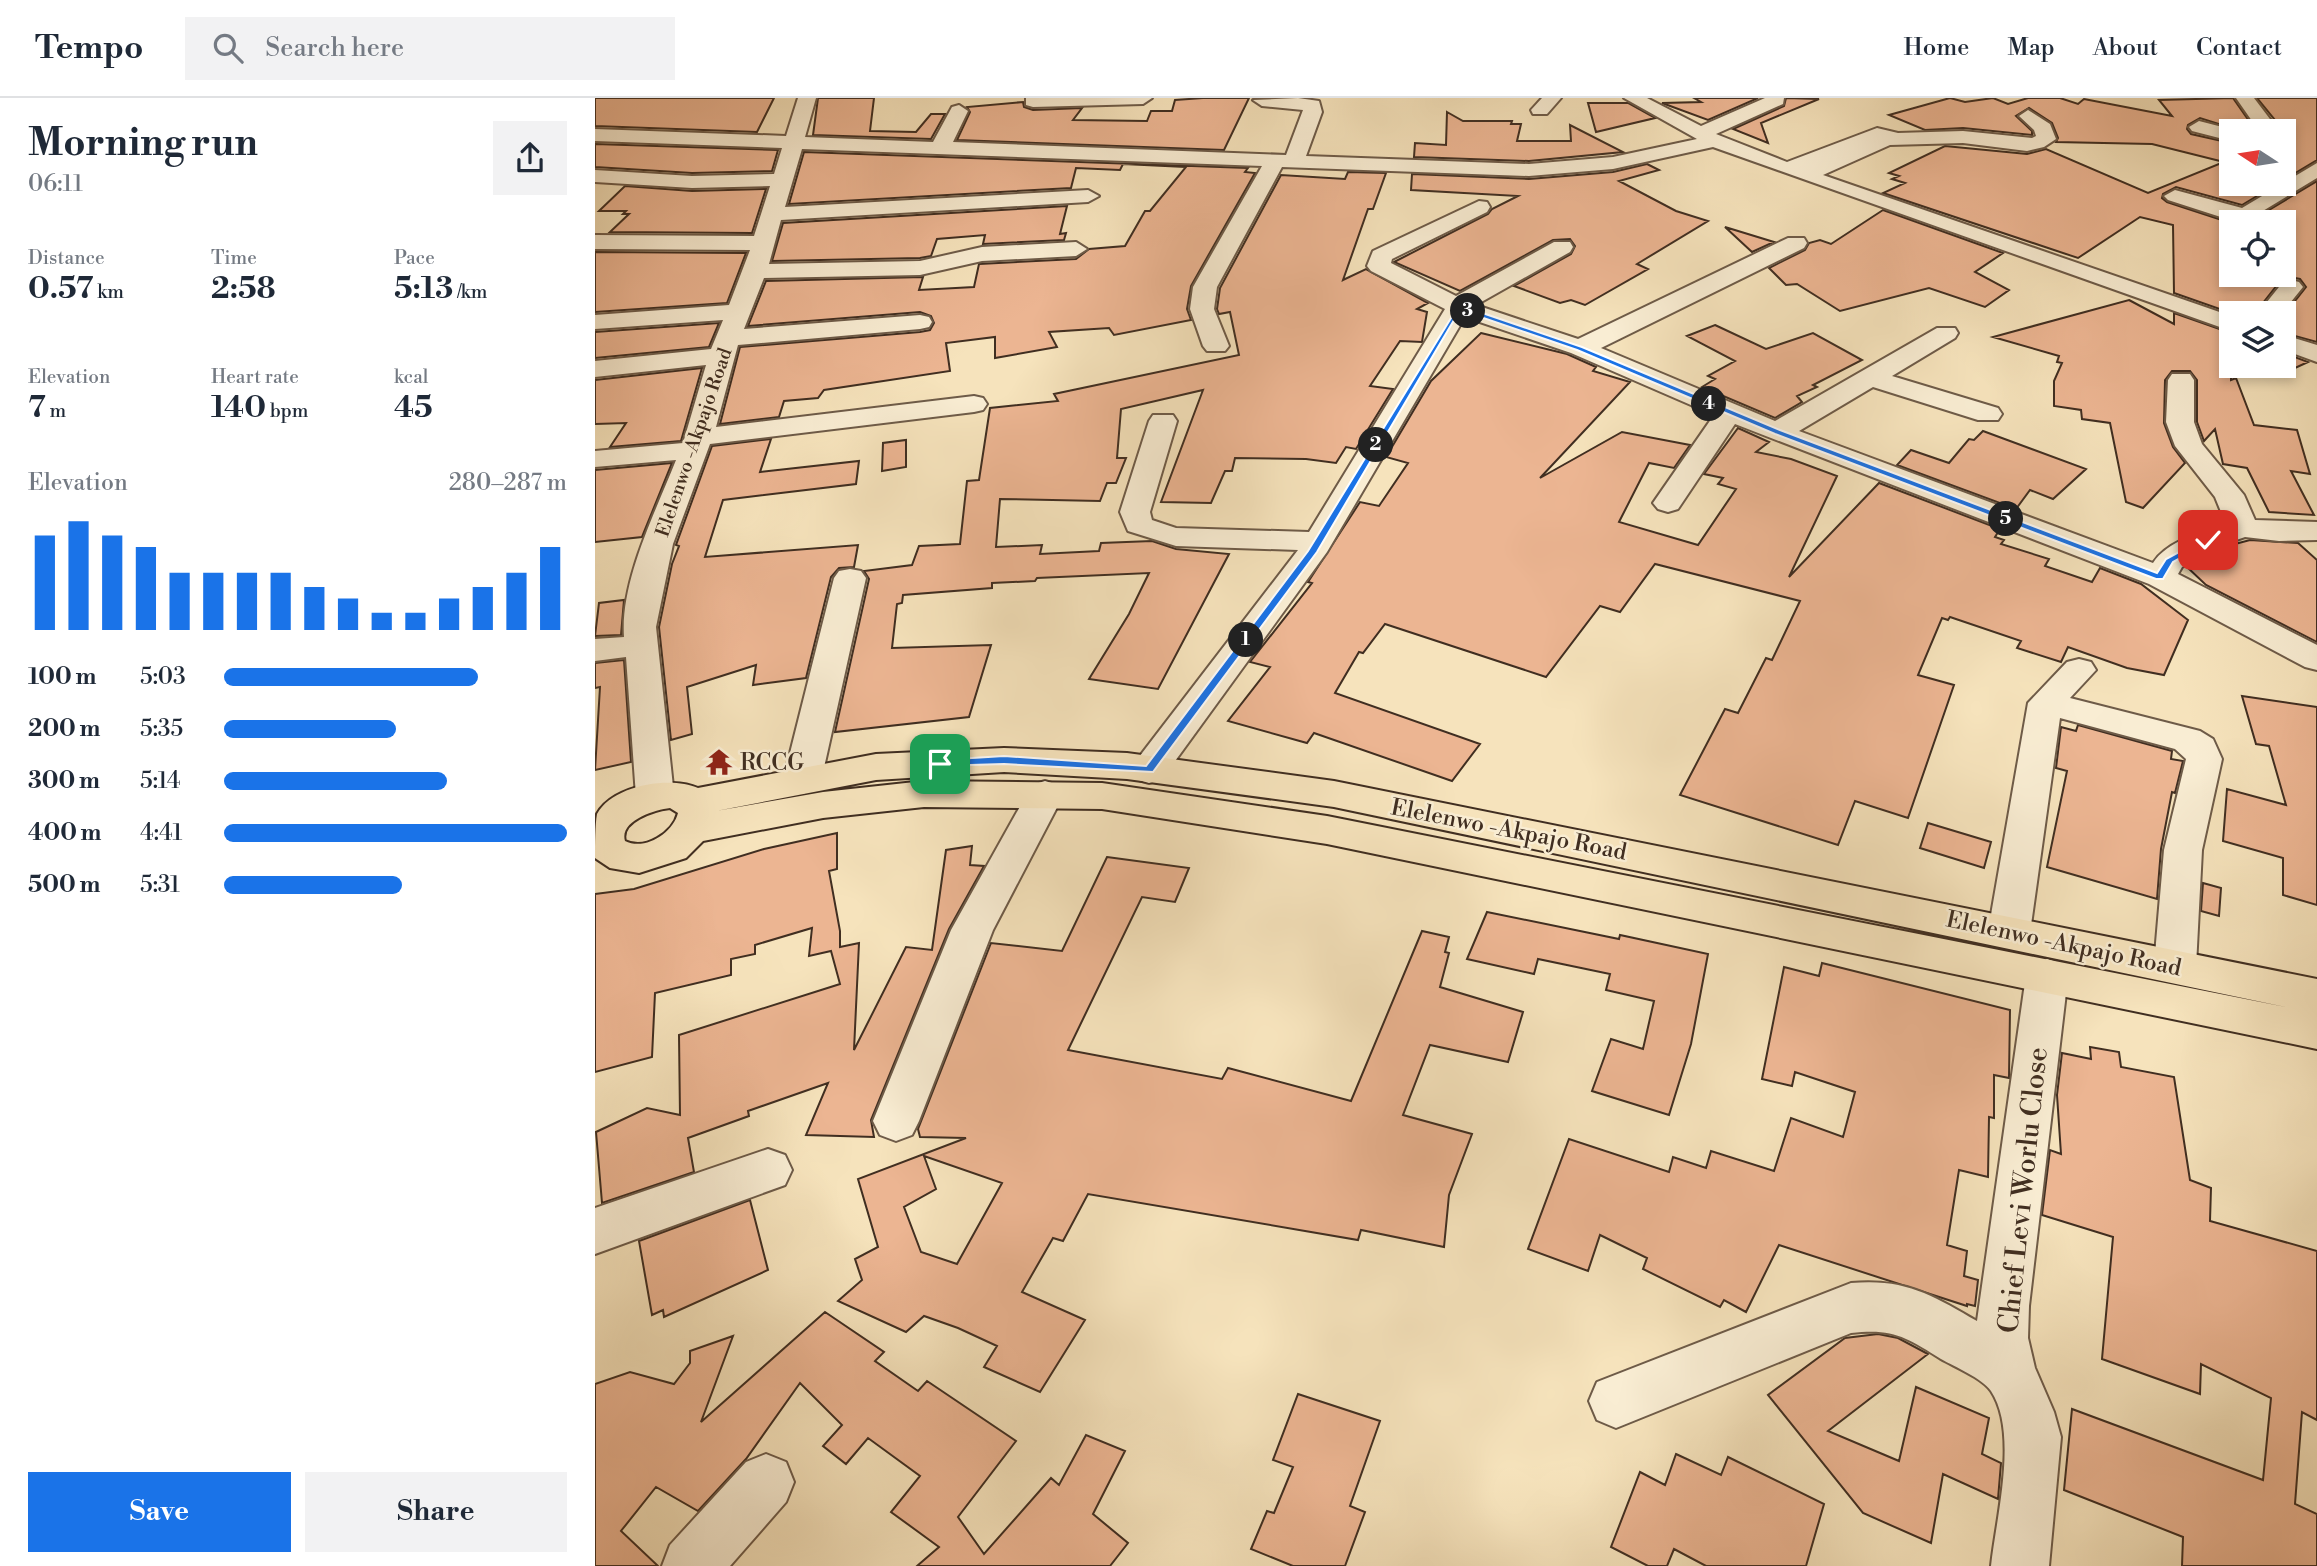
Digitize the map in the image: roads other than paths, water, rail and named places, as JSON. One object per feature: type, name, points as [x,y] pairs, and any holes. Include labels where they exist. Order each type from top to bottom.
[{"type":"main road","name":"Elelenwo -Akpajo Road","points":[[693,815],[802,781],[876,767],[1004,760],[1149,769],[1334,794],[2317,996]]},
{"type":"main road","points":[[670,795],[693,815],[671,848],[656,855],[625,858],[603,837],[625,809],[655,796],[670,795]]},
{"type":"main road","name":"Elelenwo -Akpajo Road","points":[[693,815],[912,795],[1102,796],[1327,830],[2317,1031]]},
{"type":"street","name":"Elelenwo -Akpajo Road","points":[[655,796],[640,627],[647,586],[658,544],[696,444],[730,335],[755,271],[807,98]]},
{"type":"street","points":[[1633,98],[1708,137],[1796,172],[2219,320]]},
{"type":"street","points":[[2245,98],[2260,119]]},
{"type":"street","points":[[1034,101],[1146,100],[1124,155]]},
{"type":"street","points":[[1216,346],[1202,309],[1205,287],[1313,112],[1312,105],[1262,100]]},
{"type":"street","points":[[595,135],[795,140],[1529,170],[1613,163],[1708,137],[1776,100]]},
{"type":"street","points":[[941,146],[959,111]]},
{"type":"street","points":[[1796,172],[1891,139],[1968,138],[2024,144],[2046,139],[2043,128],[2028,116]]},
{"type":"street","points":[[2199,127],[2219,132]]},
{"type":"street","points":[[657,179],[701,139]]},
{"type":"street","points":[[2186,203],[2238,215],[2248,214],[2317,167],[2298,157]]},
{"type":"street","points":[[595,176],[692,182],[783,180]]},
{"type":"street","points":[[771,214],[1087,196]]},
{"type":"street","points":[[1479,207],[1378,259],[1382,270],[1457,307],[1580,348],[1777,432],[2160,577],[2317,659]]},
{"type":"street","points":[[595,242],[763,243]]},
{"type":"street","points":[[1580,348],[1796,243]]},
{"type":"street","points":[[1149,769],[1318,541],[1457,307],[1562,247]]},
{"type":"street","points":[[755,271],[920,268],[982,254],[1076,250]]},
{"type":"street","points":[[2280,301],[2291,287]]},
{"type":"street","points":[[595,322],[730,335],[920,322]]},
{"type":"street","points":[[1777,432],[1945,334]]},
{"type":"street","points":[[595,369],[730,335]]},
{"type":"street","points":[[2296,346],[2317,354]]},
{"type":"street","points":[[1871,378],[1988,414]]},
{"type":"street","points":[[2181,380],[2180,422],[2189,446],[2229,495],[2243,528]]},
{"type":"street","points":[[595,459],[974,404]]},
{"type":"street","points":[[1668,503],[1730,413]]},
{"type":"street","points":[[1163,421],[1135,512],[1139,525],[1176,537],[1318,541]]},
{"type":"street","points":[[2160,577],[2170,561],[2208,540],[2243,528],[2279,532],[2317,531]]},
{"type":"street","points":[[802,781],[850,578]]},
{"type":"street","points":[[595,650],[643,645]]},
{"type":"street","points":[[2010,932],[2045,703],[2079,670]]},
{"type":"street","points":[[2045,703],[2187,740],[2200,748],[2204,760],[2183,850],[2175,966]]},
{"type":"street","points":[[896,1121],[972,930],[1045,794]]},
{"type":"street","name":"Chief Levi Worlu Close","points":[[2019,1566],[2033,1437],[2027,1412],[2009,1370],[2002,1338],[2003,1306],[2047,976]]},
{"type":"street","points":[[595,1231],[768,1170]]},
{"type":"street","points":[[1616,1401],[1851,1308],[1879,1305],[1910,1311],[2009,1370]]},
{"type":"street","points":[[691,1566],[766,1482]]},
{"type":"place","name":"RCCG","points":[[719,762]]}]
